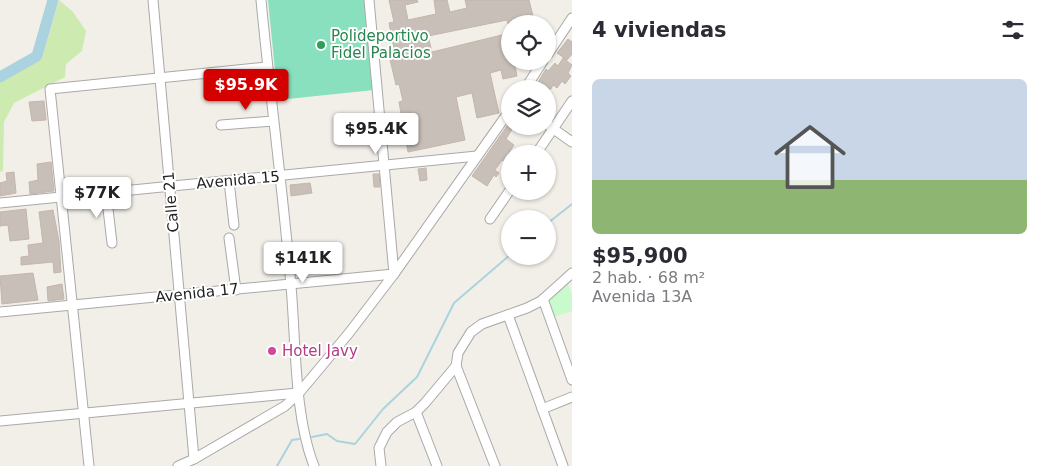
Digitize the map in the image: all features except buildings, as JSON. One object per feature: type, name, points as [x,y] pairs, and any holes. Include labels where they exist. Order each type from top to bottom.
[{"type":"street","name":"Calle 21","points":[[153,0],[194,459]]},
{"type":"street","points":[[261,0],[278,177],[291,284],[299,394],[308,450],[314,466]]},
{"type":"street","points":[[368,0],[386,166],[394,274]]},
{"type":"street","points":[[556,42],[572,18]]},
{"type":"street","points":[[89,466],[50,89],[268,67]]},
{"type":"street","points":[[556,120],[572,101]]},
{"type":"street","points":[[221,125],[273,121]]},
{"type":"street","points":[[178,466],[194,459],[285,406],[299,394],[394,274],[501,123]]},
{"type":"street","points":[[556,131],[572,142]]},
{"type":"street","name":"Avenida 15","points":[[0,203],[477,156]]},
{"type":"street","points":[[229,181],[234,225]]},
{"type":"street","points":[[106,192],[112,243]]},
{"type":"street","points":[[490,219],[503,200]]},
{"type":"street","points":[[229,238],[236,290]]},
{"type":"street","name":"Avenida 17","points":[[0,312],[394,274]]},
{"type":"street","points":[[495,466],[456,366],[458,353],[471,332],[482,324],[508,315],[543,299],[571,276]]},
{"type":"street","points":[[543,299],[572,380]]},
{"type":"street","points":[[508,315],[563,466]]},
{"type":"street","points":[[382,466],[378,448],[387,432],[397,422],[416,412],[456,366]]},
{"type":"street","points":[[0,421],[299,394]]},
{"type":"street","points":[[542,409],[572,397]]},
{"type":"street","points":[[416,412],[437,466]]},
{"type":"green space","points":[[59,0],[73,12],[86,31],[82,51],[66,64],[65,77],[14,103],[4,122],[3,171],[0,172],[0,80],[42,59]]},
{"type":"green space","name":"Polideportivo Fidel Palacios","points":[[268,0],[364,0],[374,90],[278,100]]},
{"type":"green space","points":[[567,282],[572,294],[572,311],[554,317],[548,300]]},
{"type":"waterway","points":[[0,77],[37,56],[53,0]]},
{"type":"waterway","points":[[556,217],[572,204]]},
{"type":"waterway","points":[[312,437],[327,434],[337,441],[355,444],[383,409],[417,377],[454,303],[501,263]]},
{"type":"waterway","points":[[277,466],[292,440],[299,439]]},
{"type":"place","name":"Polideportivo Fidel Palacios","points":[[321,45]]},
{"type":"place","name":"Hotel Javy","points":[[272,351]]}]
